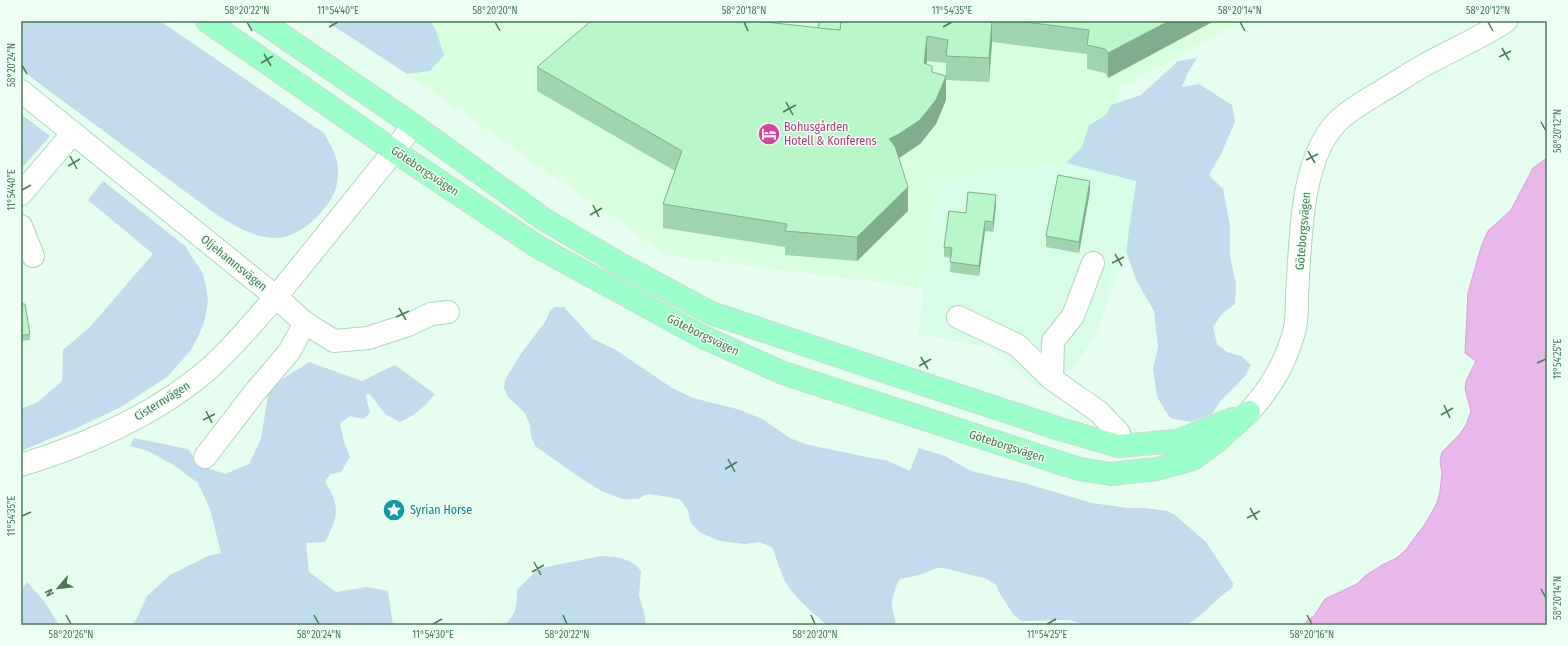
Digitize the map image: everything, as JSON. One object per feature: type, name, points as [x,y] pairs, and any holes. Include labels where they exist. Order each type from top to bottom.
[{"type":"main road","name":"Göteborgsvägen","points":[[207,21],[394,151],[538,247],[703,337],[783,373],[1079,470],[1111,474],[1157,469],[1193,459],[1217,441],[1249,412]]},
{"type":"main road","name":"Göteborgsvägen","points":[[261,21],[413,125],[545,220],[620,264],[711,312],[900,377],[1060,429],[1118,446],[1178,442],[1249,412]]},
{"type":"street","name":"Göteborgsvägen","points":[[1249,412],[1263,397],[1274,381],[1287,354],[1295,327],[1305,193],[1312,165],[1324,138],[1338,121],[1368,99],[1421,67],[1463,47],[1506,21]]},
{"type":"street","name":"Oljehamnsvägen","points":[[21,91],[276,297],[394,151],[413,125]]},
{"type":"street","points":[[21,194],[73,133]]},
{"type":"street","points":[[21,226],[33,256]]},
{"type":"street","points":[[1052,379],[1053,341],[1073,316],[1093,263]]},
{"type":"street","points":[[276,297],[305,323],[334,341],[368,338],[408,325],[430,314],[448,312]]},
{"type":"street","name":"Cisternvägen","points":[[21,465],[86,442],[135,419],[162,403],[190,384],[212,366],[233,346],[276,297]]},
{"type":"street","points":[[958,316],[1017,345],[1052,379],[1099,412],[1119,433],[1118,446]]},
{"type":"street","points":[[205,457],[255,392],[289,352],[305,323]]},
{"type":"shaded area","points":[[21,21],[160,21],[324,133],[334,154],[338,167],[336,188],[327,205],[304,228],[285,237],[276,238],[252,234],[217,215],[21,70]]},
{"type":"shaded area","points":[[326,21],[430,21],[435,28],[444,55],[430,71],[407,74]]},
{"type":"shaded area","points":[[430,21],[1243,21],[1115,91],[1136,181],[1066,163],[987,168],[936,186],[923,288],[668,256],[407,74],[430,71],[435,28]]},
{"type":"shaded area","points":[[1197,58],[1182,87],[1199,84],[1232,105],[1235,122],[1221,154],[1209,175],[1223,189],[1230,225],[1230,256],[1236,284],[1235,304],[1222,314],[1213,327],[1217,344],[1227,352],[1241,356],[1251,365],[1245,376],[1219,403],[1212,414],[1191,422],[1170,418],[1157,397],[1153,369],[1158,347],[1154,311],[1136,280],[1126,251],[1136,181],[1066,163],[1082,147],[1089,125],[1106,115],[1111,105],[1141,95],[1178,61]]},
{"type":"shaded area","points":[[21,114],[50,136],[21,169]]},
{"type":"shaded area","points":[[1547,158],[1547,625],[1304,625],[1314,616],[1325,599],[1357,584],[1366,575],[1395,559],[1405,551],[1425,524],[1437,503],[1442,473],[1440,461],[1442,452],[1459,435],[1466,425],[1471,411],[1465,389],[1466,381],[1476,361],[1465,353],[1468,293],[1481,247],[1488,231],[1511,210],[1533,168]]},
{"type":"shaded area","points":[[1066,163],[1136,181],[1126,251],[1096,334],[1074,368],[1039,389],[991,348],[918,334],[936,186],[987,168]]},
{"type":"shaded area","points":[[103,181],[185,246],[202,272],[206,286],[208,301],[205,319],[191,350],[167,377],[121,407],[79,427],[21,451],[21,409],[38,402],[62,381],[63,350],[89,328],[153,254],[88,200]]},
{"type":"shaded area","points":[[554,307],[564,307],[593,339],[616,350],[672,388],[693,398],[741,410],[764,420],[790,438],[805,444],[886,460],[910,471],[919,448],[945,456],[971,471],[1024,483],[1092,503],[1167,511],[1175,515],[1206,542],[1233,583],[1233,587],[1199,617],[1186,625],[1085,625],[1069,620],[1021,621],[1013,614],[996,585],[987,579],[943,568],[937,568],[919,575],[899,580],[892,603],[896,625],[827,625],[802,603],[786,583],[772,547],[759,542],[745,544],[720,541],[701,533],[691,523],[688,511],[679,499],[650,494],[638,499],[622,499],[602,491],[535,446],[531,436],[530,425],[524,412],[508,397],[504,388],[505,380],[522,352],[545,322],[550,311]]},
{"type":"shaded area","points":[[309,362],[362,381],[395,365],[435,394],[419,410],[400,422],[385,414],[370,394],[367,394],[366,396],[370,413],[363,419],[350,416],[340,423],[344,442],[350,457],[341,472],[330,474],[325,482],[334,498],[336,512],[335,518],[325,542],[306,543],[309,572],[336,592],[366,587],[388,591],[393,625],[131,625],[136,620],[147,596],[170,575],[208,556],[221,553],[210,509],[198,483],[172,464],[148,451],[130,446],[134,438],[188,449],[199,465],[225,474],[249,464],[261,439],[269,388]]},
{"type":"shaded area","points":[[601,556],[623,559],[633,563],[641,571],[639,596],[646,625],[504,625],[514,613],[517,601],[517,590],[536,571],[541,568]]},
{"type":"shaded area","points":[[27,582],[44,601],[59,625],[21,625],[21,591]]},
{"type":"building","name":"Bohusgården Hotell & Konferens","points":[[591,21],[755,21],[840,30],[841,21],[992,21],[989,58],[946,56],[948,40],[927,36],[924,63],[932,66],[932,72],[946,76],[936,100],[920,120],[889,139],[895,146],[908,187],[857,237],[785,231],[787,224],[663,204],[682,151],[537,67]]},
{"type":"building","points":[[820,21],[841,21],[840,30],[818,28]]},
{"type":"building","points":[[1017,21],[1169,21],[1108,53],[1105,49],[1087,45],[1089,30]]},
{"type":"building","points":[[1058,175],[1090,181],[1079,242],[1046,236]]},
{"type":"building","points":[[968,192],[996,195],[993,222],[985,221],[979,266],[950,262],[952,248],[944,247],[949,211],[966,213]]},
{"type":"building","points":[[21,304],[25,304],[30,334],[21,336]]},
{"type":"place","name":"Bohusgården Hotell & Konferens","points":[[769,134]]},
{"type":"place","name":"Syrian Horse","points":[[394,510]]}]
